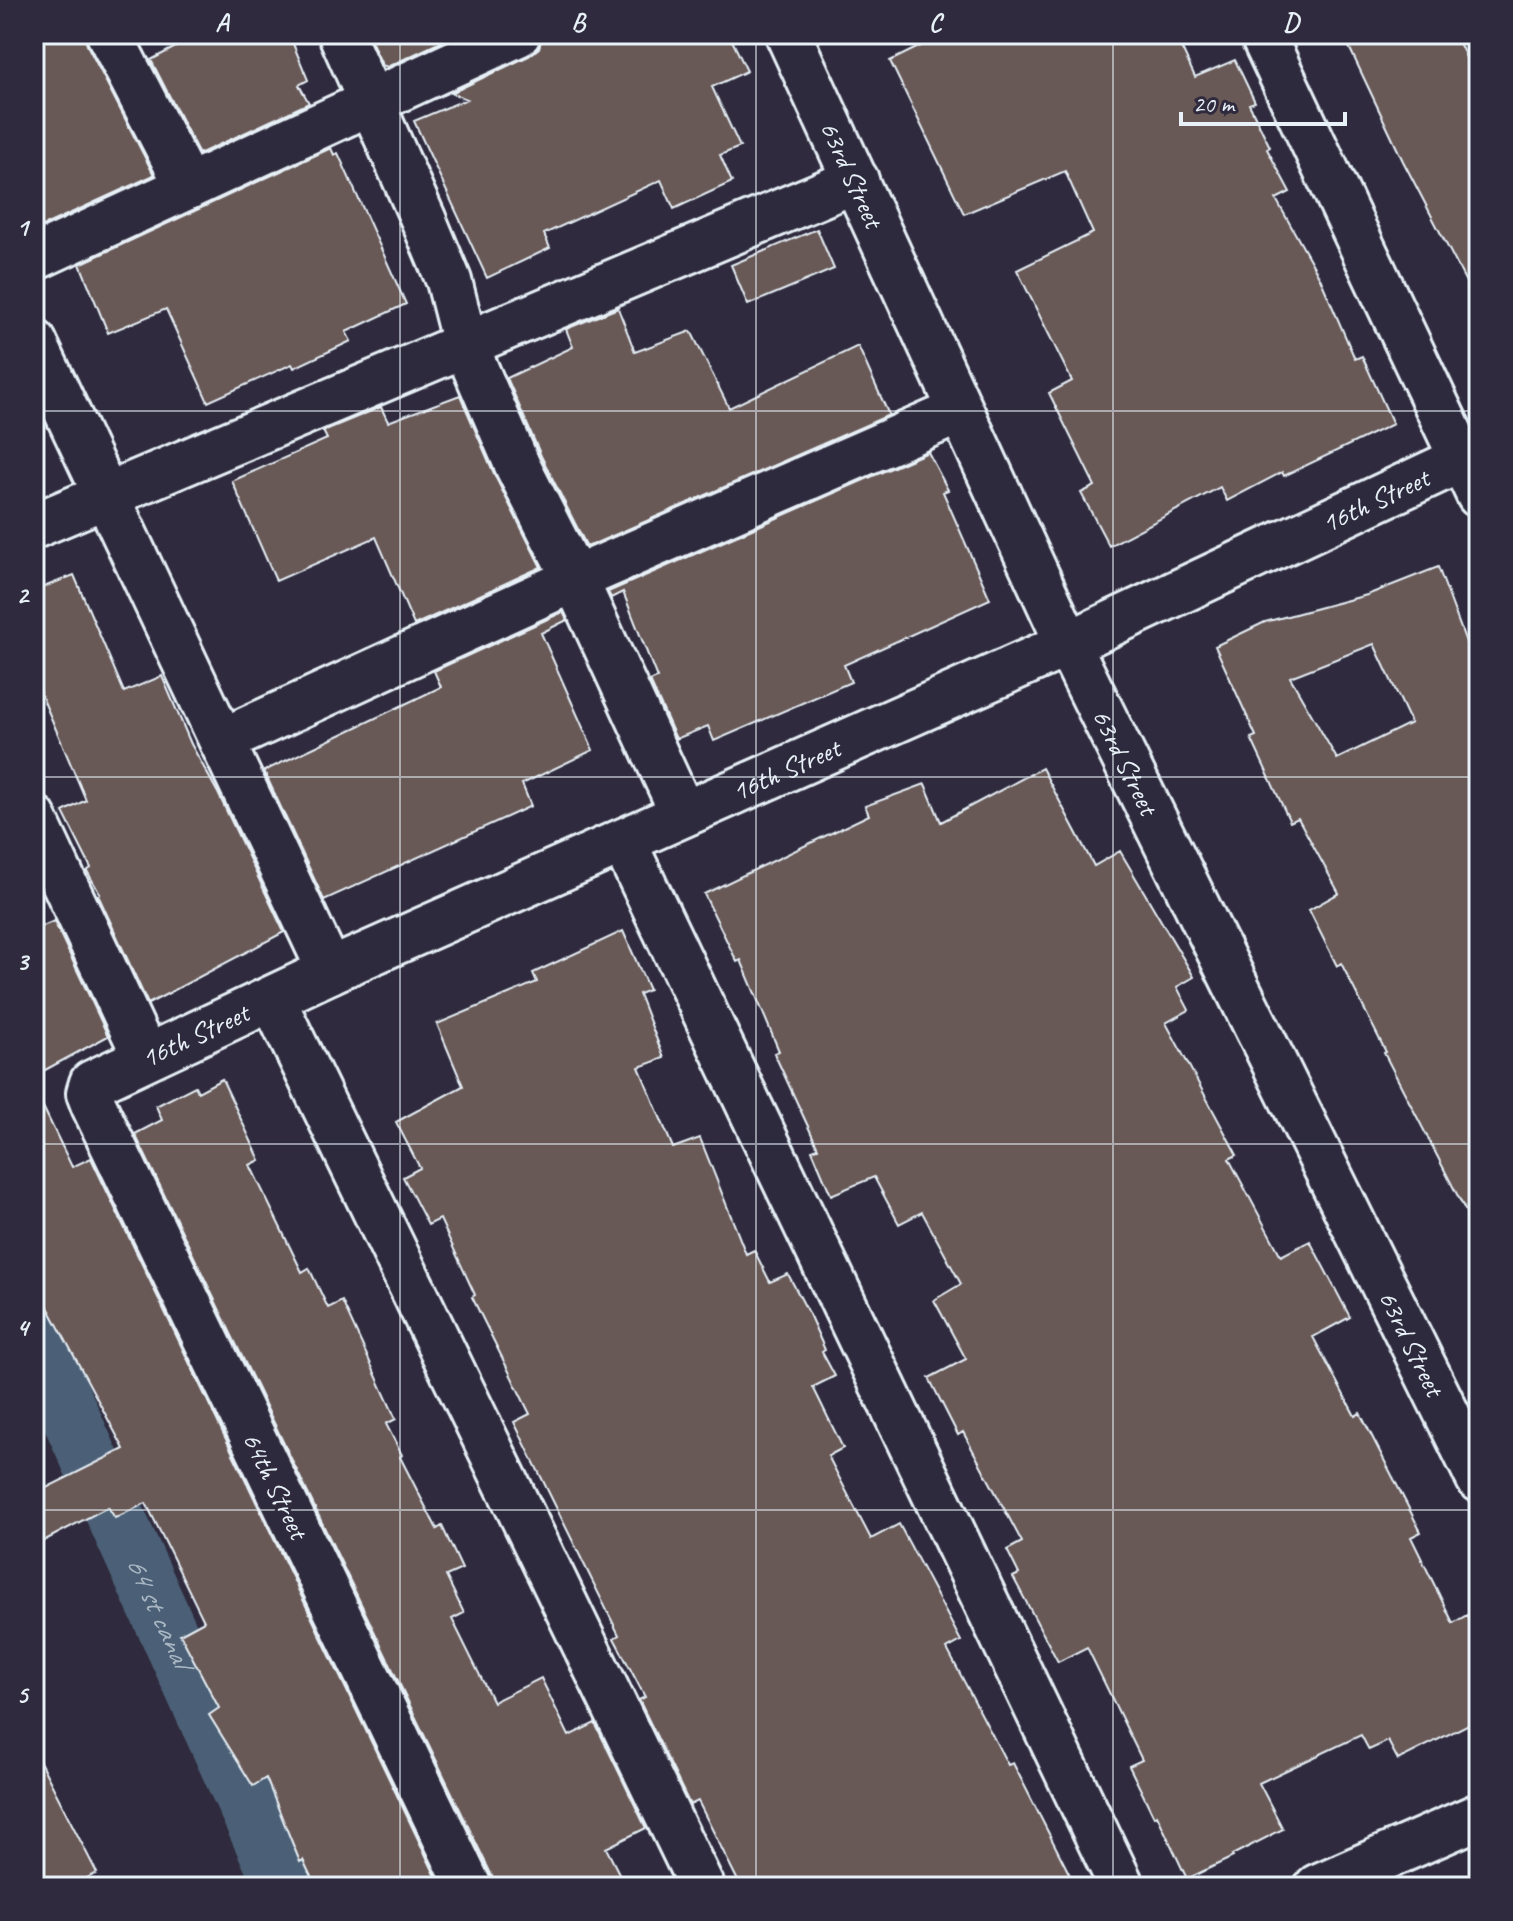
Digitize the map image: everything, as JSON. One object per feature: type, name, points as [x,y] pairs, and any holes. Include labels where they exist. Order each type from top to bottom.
[{"type":"street","points":[[109,34],[188,187]]},
{"type":"street","points":[[341,34],[449,281],[465,344],[518,467],[575,579],[683,814]]},
{"type":"street","points":[[34,258],[518,34]]},
{"type":"street","name":"63rd Street","points":[[788,34],[1068,644],[1479,1479]]},
{"type":"street","points":[[1262,34],[1474,468]]},
{"type":"street","points":[[34,526],[856,180]]},
{"type":"street","points":[[34,342],[330,971]]},
{"type":"street","points":[[222,741],[575,579],[960,411]]},
{"type":"street","name":"16th Street","points":[[92,1083],[330,971],[1474,468]]},
{"type":"street","points":[[34,818],[145,1056]]},
{"type":"street","points":[[624,843],[1122,1887]]},
{"type":"street","points":[[273,1000],[702,1887]]},
{"type":"street","name":"64th Street","points":[[92,1083],[89,1093],[94,1106],[469,1887]]},
{"type":"street","points":[[1317,1887],[1391,1872],[1479,1816]]},
{"type":"building","points":[[34,34],[84,34],[154,175],[34,230]]},
{"type":"building","points":[[200,34],[289,34],[308,80],[299,85],[309,103],[199,154],[151,60]]},
{"type":"building","points":[[368,34],[458,34],[387,67],[382,65]]},
{"type":"building","points":[[543,34],[729,34],[747,71],[712,87],[740,147],[720,155],[732,182],[674,209],[661,180],[544,234],[550,248],[487,278],[414,121],[467,99],[451,93],[529,56],[539,48]]},
{"type":"building","points":[[945,34],[1175,34],[1195,77],[1235,60],[1255,102],[1249,104],[1270,147],[1267,149],[1290,192],[1276,199],[1320,278],[1355,359],[1362,356],[1393,424],[1284,476],[1282,472],[1227,501],[1220,487],[1109,546],[1081,493],[1095,486],[1049,393],[1072,381],[1017,270],[1093,233],[1065,171],[964,214],[890,61]]},
{"type":"building","points":[[1343,34],[1455,34],[1479,85],[1479,307],[1403,161]]},
{"type":"building","points":[[331,148],[334,155],[338,153],[406,304],[346,332],[351,341],[294,368],[292,364],[208,402],[166,309],[108,333],[80,264]]},
{"type":"building","points":[[817,229],[834,269],[748,305],[731,265]]},
{"type":"building","points":[[618,308],[635,352],[691,331],[729,408],[858,346],[889,415],[587,547],[541,456],[507,378],[573,347],[566,329]]},
{"type":"building","points":[[460,395],[496,478],[541,567],[414,625],[376,537],[276,581],[232,481],[327,439],[323,431],[381,407],[388,422]]},
{"type":"building","points":[[928,452],[948,490],[943,492],[990,599],[844,665],[851,682],[714,741],[708,726],[676,739],[650,681],[657,678],[623,592],[611,598],[608,592]]},
{"type":"building","points":[[1438,567],[1479,677],[1479,1237],[1341,963],[1337,966],[1309,910],[1339,893],[1298,818],[1290,822],[1251,738],[1256,736],[1215,646],[1265,622],[1367,595]],"holes":[[[1374,644],[1411,723],[1337,759],[1290,677]]]},
{"type":"building","points":[[74,575],[124,692],[162,676],[191,744],[218,793],[284,932],[148,1004],[87,871],[91,868],[63,812],[86,800],[34,678],[34,591]]},
{"type":"building","points":[[563,612],[567,620],[541,633],[593,750],[522,784],[531,806],[324,900],[264,771],[441,687],[434,671]]},
{"type":"building","points":[[1042,768],[1094,866],[1120,851],[1194,977],[1177,987],[1189,1010],[1166,1023],[1237,1155],[1229,1159],[1281,1256],[1310,1241],[1350,1317],[1313,1337],[1355,1416],[1360,1413],[1421,1532],[1411,1537],[1453,1623],[1467,1615],[1479,1639],[1479,1719],[1398,1760],[1388,1741],[1369,1750],[1361,1735],[1259,1783],[1283,1829],[1187,1879],[1157,1815],[1154,1817],[1129,1766],[1142,1760],[1087,1647],[1058,1662],[1013,1577],[1019,1574],[1007,1550],[1022,1542],[963,1432],[958,1435],[929,1378],[966,1359],[934,1300],[961,1284],[922,1212],[899,1224],[874,1177],[831,1195],[812,1150],[818,1148],[774,1053],[779,1051],[741,960],[737,962],[704,894],[869,815],[865,806],[925,784],[941,822]]},
{"type":"building","points":[[54,921],[108,1036],[34,1076],[34,930]]},
{"type":"building","points":[[623,931],[649,990],[639,994],[664,1058],[639,1067],[673,1148],[700,1138],[746,1254],[754,1250],[770,1282],[788,1274],[835,1376],[813,1387],[843,1448],[828,1456],[871,1539],[899,1524],[961,1641],[947,1649],[1008,1765],[1013,1763],[1076,1887],[741,1887],[698,1801],[690,1805],[639,1700],[645,1697],[614,1638],[619,1635],[514,1422],[530,1414],[472,1297],[475,1295],[440,1219],[428,1225],[403,1177],[420,1168],[396,1122],[463,1086],[437,1024],[537,982],[533,973]]},
{"type":"building","points":[[222,1079],[260,1160],[250,1165],[302,1272],[309,1268],[328,1308],[342,1301],[396,1419],[386,1424],[402,1455],[400,1457],[437,1529],[442,1526],[462,1569],[446,1576],[464,1613],[452,1619],[493,1702],[541,1678],[569,1736],[595,1723],[646,1828],[606,1848],[626,1887],[494,1887],[492,1876],[135,1134],[162,1120],[156,1106],[195,1086],[198,1092]]},
{"type":"building","points":[[34,1088],[72,1167],[91,1158],[441,1887],[316,1887],[303,1860],[300,1862],[266,1778],[253,1786],[209,1715],[219,1708],[180,1634],[204,1621],[146,1503],[115,1518],[108,1507],[34,1546],[34,1494],[124,1449],[34,1281]]},
{"type":"building","points":[[34,1750],[97,1873],[70,1887],[34,1887]]},
{"type":"waterway","name":"64 st canal","points":[[34,1336],[284,1887]]}]
